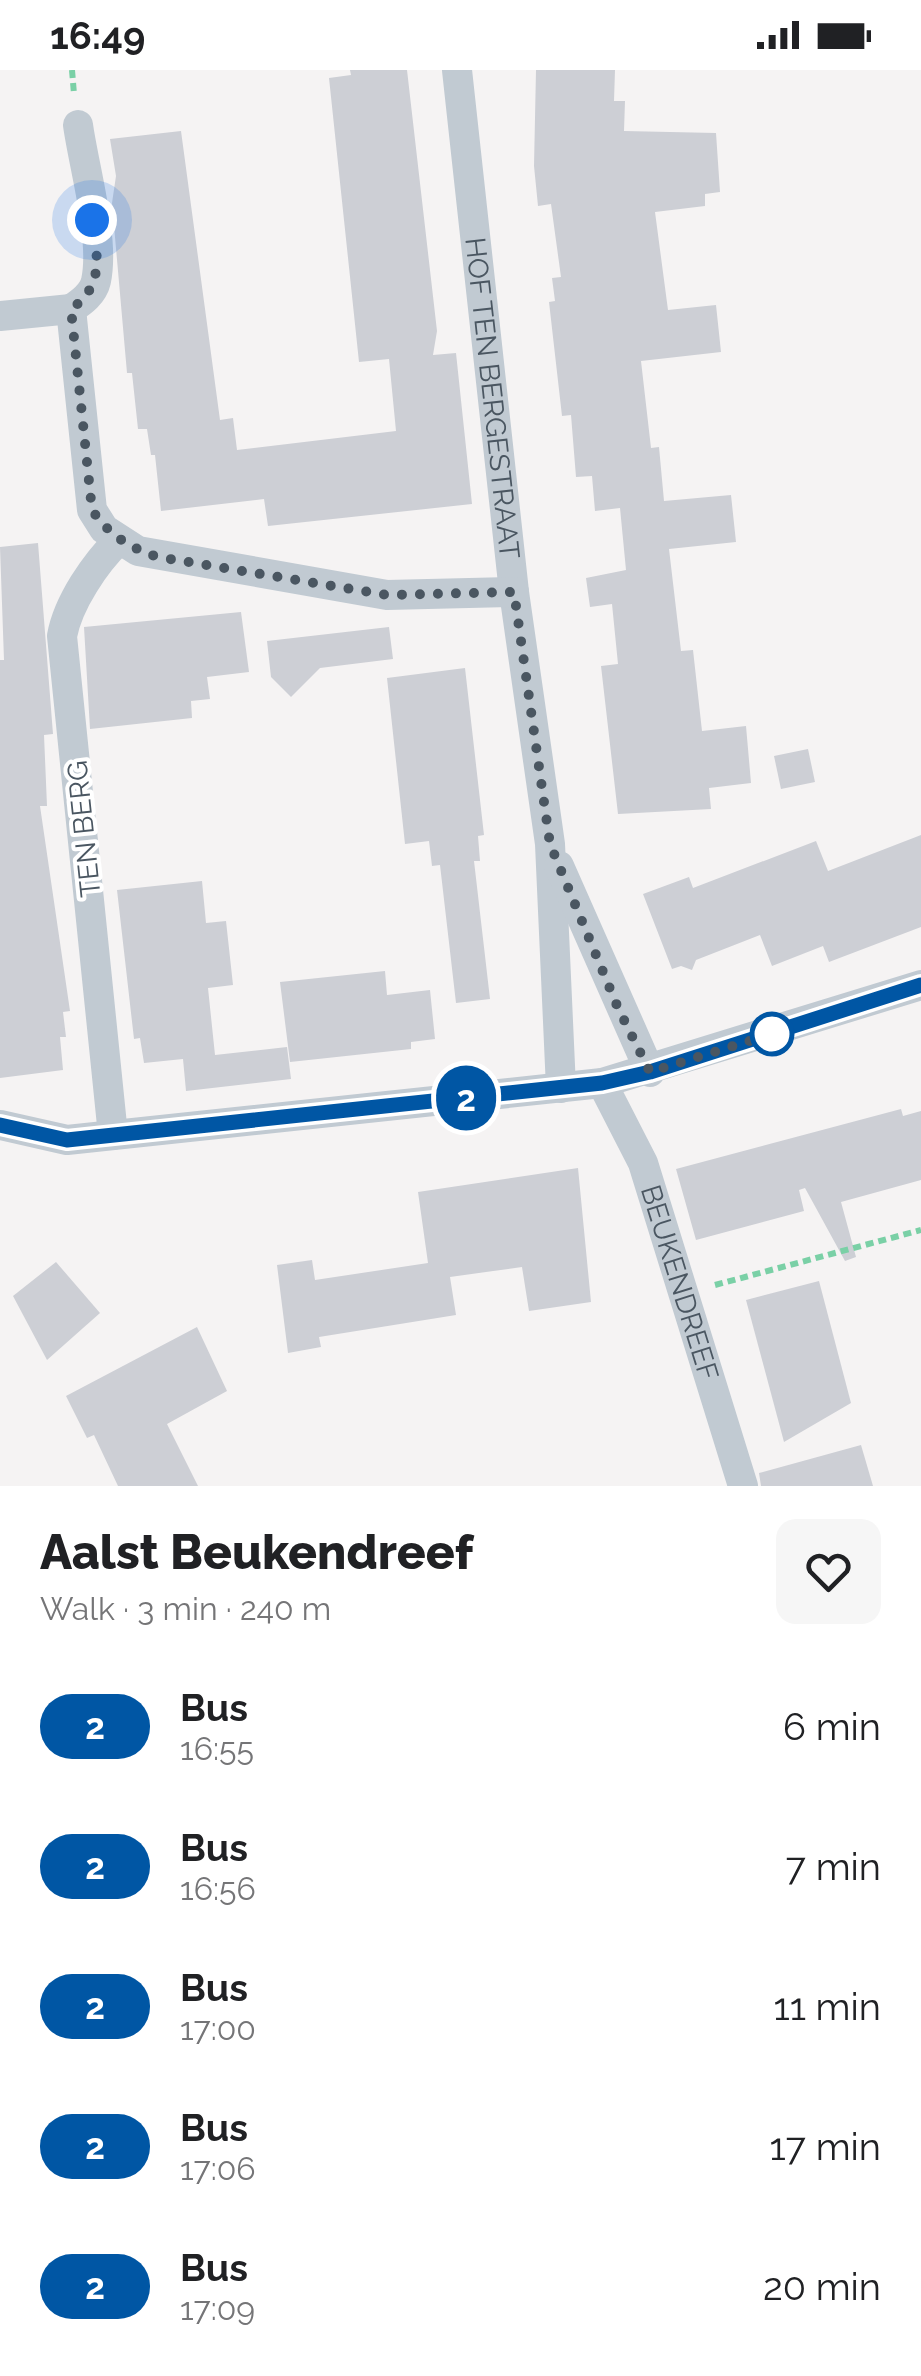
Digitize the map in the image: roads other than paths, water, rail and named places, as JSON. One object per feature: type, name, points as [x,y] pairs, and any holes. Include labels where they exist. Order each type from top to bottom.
[{"type":"street","name":"HOF TEN BERGESTRAAT","points":[[457,70],[514,592],[550,844],[561,1088]]},
{"type":"street","points":[[0,316],[71,309],[88,298],[96,283],[98,252],[78,125]]},
{"type":"street","points":[[71,309],[92,510],[119,540],[158,557],[387,595],[514,592]]},
{"type":"street","name":"TEN BERG","points":[[113,1135],[62,636],[74,604],[104,554],[119,540]]},
{"type":"street","name":"HOF TEN BERGESTRAAT","points":[[550,844],[618,1008],[650,1072]]},
{"type":"street","points":[[0,1125],[67,1140],[602,1083],[650,1072],[920,987]]},
{"type":"street","name":"BEUKENDREEF","points":[[602,1083],[642,1163],[744,1486]]}]
